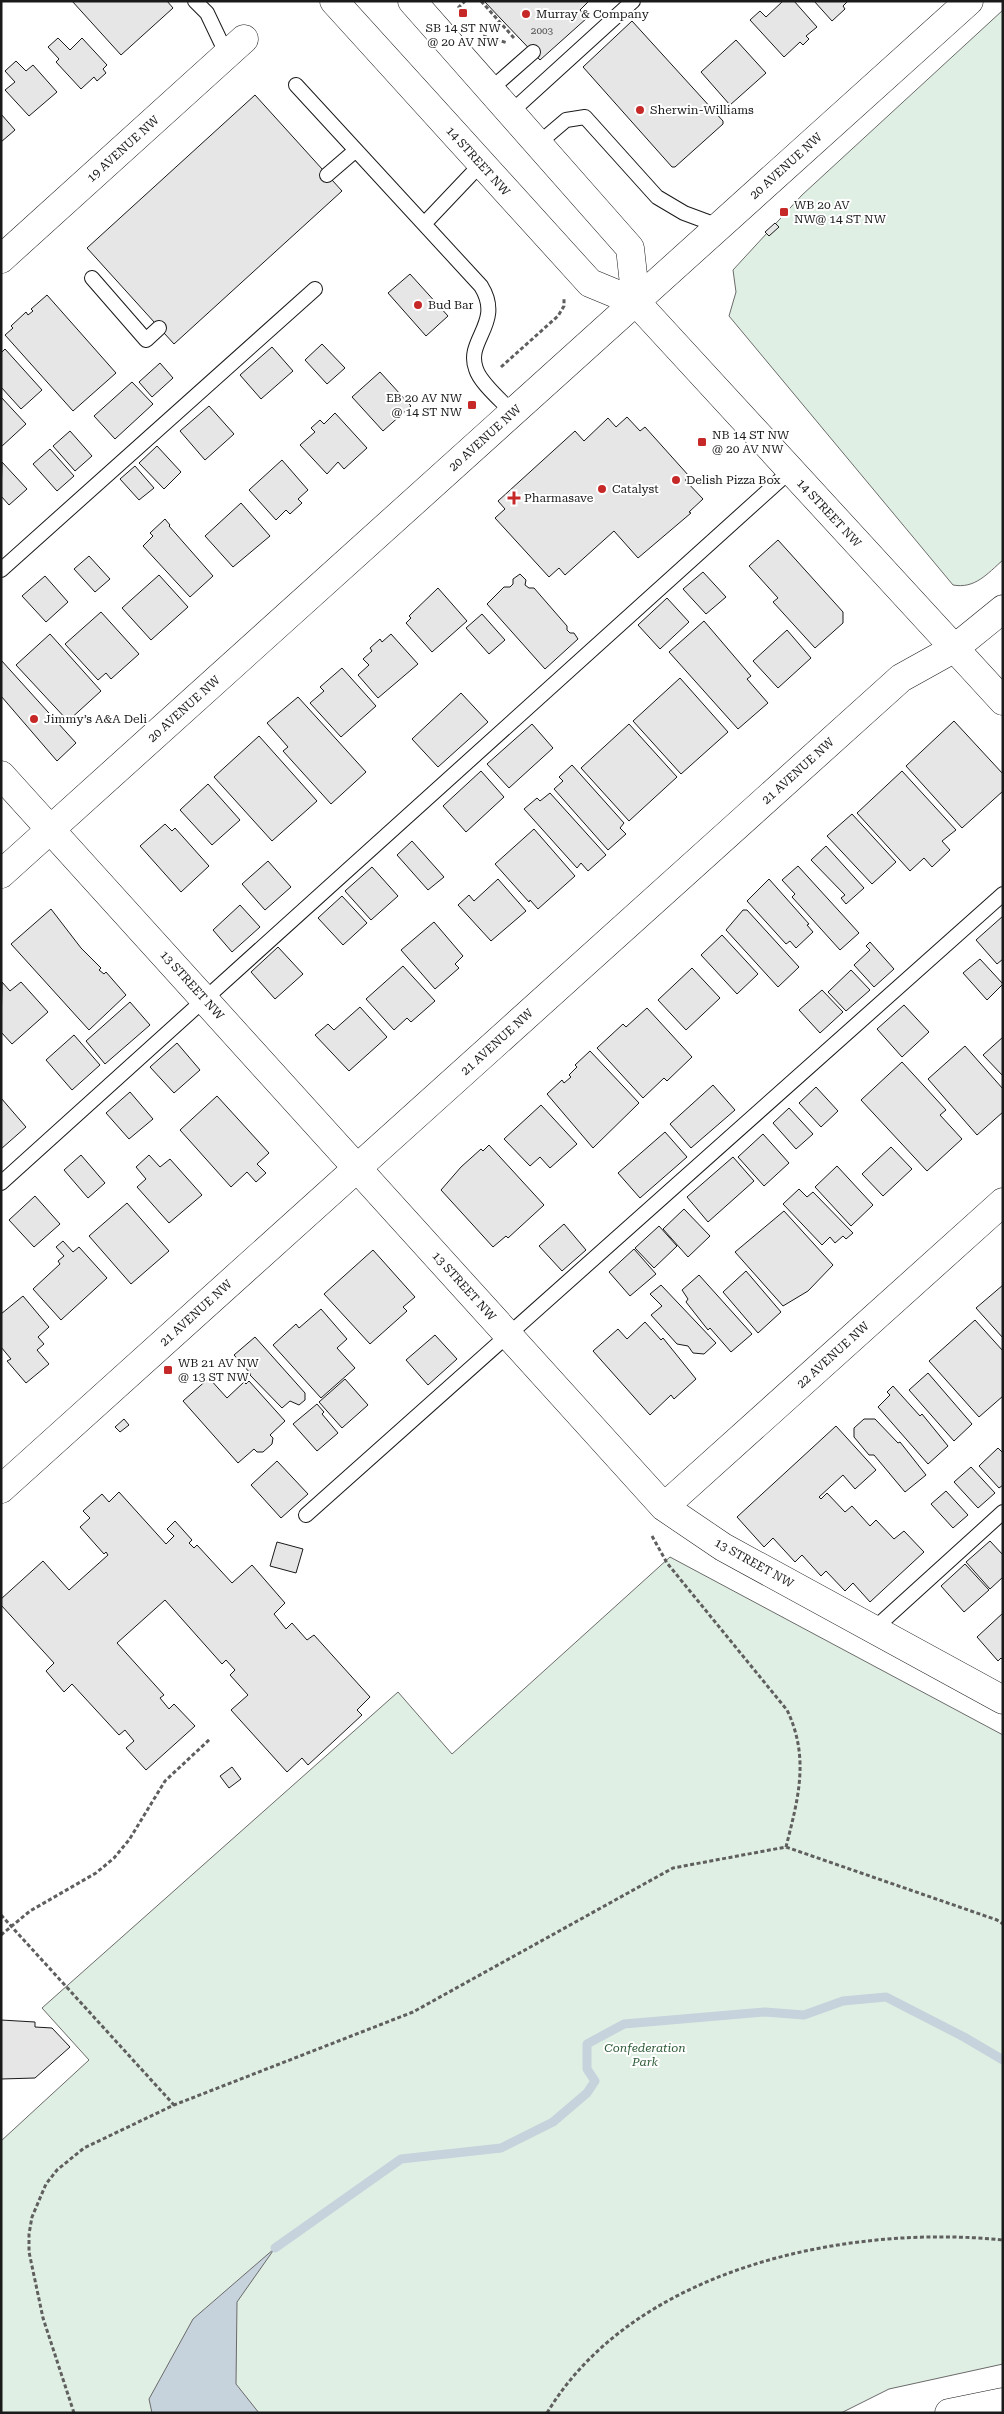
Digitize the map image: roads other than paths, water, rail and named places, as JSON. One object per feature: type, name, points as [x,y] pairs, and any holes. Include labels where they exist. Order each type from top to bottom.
[{"type":"street","name":"14 STREET NW","points":[[334,1],[590,283],[636,302],[1003,701]]},
{"type":"street","points":[[412,1],[630,248],[636,302]]},
{"type":"street","name":"20 AVENUE NW","points":[[1,874],[969,1]]},
{"type":"street","name":"19 AVENUE NW","points":[[1,259],[236,47]]},
{"type":"street","name":"21 AVENUE NW","points":[[1,1489],[901,678],[955,648],[1003,609]]},
{"type":"street","name":"13 STREET NW","points":[[1,775],[664,1507],[724,1547],[1003,1700]]},
{"type":"street","name":"22 AVENUE NW","points":[[664,1507],[1003,1202]]},
{"type":"street","points":[[949,2413],[1003,2402]]},
{"type":"lane","points":[[196,1],[236,47]]},
{"type":"lane","points":[[511,112],[633,1]]},
{"type":"lane","points":[[491,89],[533,52]]},
{"type":"lane","points":[[296,86],[425,223],[481,286],[489,298],[490,312],[474,358],[476,370],[513,413]]},
{"type":"lane","points":[[539,143],[566,120],[585,117],[657,196],[684,214],[719,226]]},
{"type":"lane","points":[[327,175],[356,150]]},
{"type":"lane","points":[[425,223],[480,164]]},
{"type":"lane","points":[[92,278],[146,340],[159,328]]},
{"type":"lane","points":[[1,570],[315,289]]},
{"type":"lane","points":[[1,1183],[790,471]]},
{"type":"lane","points":[[306,1515],[1003,894]]},
{"type":"lane","points":[[874,1629],[1003,1512]]},
{"type":"waterway","points":[[275,2248],[401,2159],[501,2148],[553,2122],[587,2093],[595,2081],[587,2069],[587,2044],[624,2024],[765,2012],[804,2015],[843,2001],[886,1997],[964,2037],[1003,2060]]},
{"type":"place","name":"SB 14 ST NW @ 20 AV NW","points":[[463,13]]},
{"type":"place","name":"Murray & Company","points":[[526,14]]},
{"type":"place","name":"Sherwin-Williams","points":[[640,110]]},
{"type":"place","name":"WB 20 AV NW@ 14 ST NW","points":[[784,212]]},
{"type":"place","name":"Bud Bar","points":[[418,305]]},
{"type":"place","name":"EB 20 AV NW @ 14 ST NW","points":[[472,405]]},
{"type":"place","name":"NB 14 ST NW @ 20 AV NW","points":[[702,442]]},
{"type":"place","name":"Delish Pizza Box","points":[[676,480]]},
{"type":"place","name":"Catalyst","points":[[602,489]]},
{"type":"place","name":"Pharmasave","points":[[514,498]]},
{"type":"place","name":"Jimmy’s A&A Deli","points":[[34,719]]},
{"type":"place","name":"WB 21 AV NW @ 13 ST NW","points":[[168,1370]]},
{"type":"park label","name":"Confederation Park","points":[[645,2055]]}]
